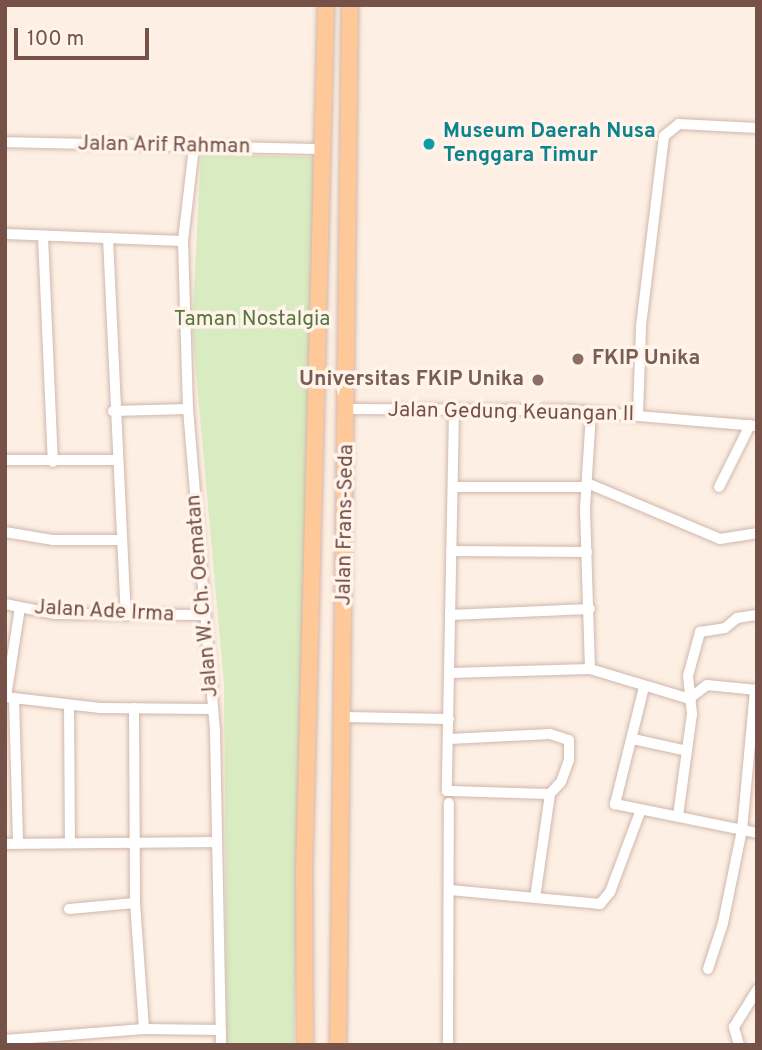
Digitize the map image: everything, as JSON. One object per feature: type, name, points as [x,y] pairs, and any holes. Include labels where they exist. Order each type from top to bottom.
[{"type":"main road","name":"Jalan Frans-Seda","points":[[305,1045],[304,874],[326,5]]},
{"type":"main road","name":"Jalan Frans-Seda","points":[[338,1045],[345,717],[350,5]]},
{"type":"main road","points":[[319,317],[328,322],[349,319]]},
{"type":"main road","points":[[318,346],[348,346]]},
{"type":"street","points":[[638,414],[650,228],[669,128],[679,124],[757,128]]},
{"type":"street","name":"Jalan Arif Rahman","points":[[5,142],[323,149]]},
{"type":"street","name":"Jalan W. Ch. Oematan","points":[[194,147],[183,241],[188,409],[203,615],[213,709],[221,1045]]},
{"type":"street","points":[[5,234],[183,241]]},
{"type":"street","points":[[43,236],[53,462]]},
{"type":"street","points":[[108,238],[113,411],[125,617]]},
{"type":"street","points":[[113,411],[188,409]]},
{"type":"street","name":"Jalan Gedung Keuangan II","points":[[348,409],[591,412],[753,425]]},
{"type":"street","points":[[454,411],[447,791],[550,794]]},
{"type":"street","points":[[590,668],[586,485],[591,412]]},
{"type":"street","points":[[719,487],[753,425]]},
{"type":"street","points":[[5,460],[117,460]]},
{"type":"street","points":[[453,487],[586,485],[720,539],[757,533]]},
{"type":"street","points":[[5,532],[53,540],[121,540]]},
{"type":"street","points":[[450,551],[587,552]]},
{"type":"street","name":"Jalan Ade Irma","points":[[5,604],[20,608],[125,617],[203,615]]},
{"type":"street","points":[[18,844],[10,782],[8,697],[20,608]]},
{"type":"street","points":[[450,615],[590,609]]},
{"type":"street","points":[[678,816],[687,751],[690,699],[688,676],[699,632],[725,628],[737,618],[757,615]]},
{"type":"street","points":[[450,673],[590,668],[644,687],[690,699]]},
{"type":"street","points":[[690,699],[697,688],[707,685],[756,690],[741,830],[723,923],[708,969]]},
{"type":"street","points":[[644,687],[633,739],[614,802],[640,812],[678,816],[757,833]]},
{"type":"street","points":[[8,697],[69,706],[213,709]]},
{"type":"street","points":[[69,706],[70,842]]},
{"type":"street","points":[[134,708],[135,903],[144,1029]]},
{"type":"street","points":[[345,717],[449,719]]},
{"type":"street","points":[[449,739],[550,734],[569,740],[569,760],[561,782],[550,794],[535,898]]},
{"type":"street","points":[[633,739],[687,751]]},
{"type":"street","points":[[448,1045],[449,803]]},
{"type":"street","points":[[450,890],[602,903],[640,812]]},
{"type":"street","points":[[5,844],[215,842]]},
{"type":"street","points":[[69,909],[135,903]]},
{"type":"street","points":[[739,1045],[734,1027],[757,989]]},
{"type":"street","points":[[5,1040],[144,1029],[221,1030]]},
{"type":"green space","name":"Taman Nostalgia","points":[[201,154],[315,157],[294,1045],[227,1045],[224,684],[192,328]]},
{"type":"place","name":"Museum Daerah Nusa Tenggara Timur","points":[[429,144]]},
{"type":"place","name":"FKIP Unika","points":[[578,359]]},
{"type":"place","name":"Universitas FKIP Unika","points":[[538,380]]}]
